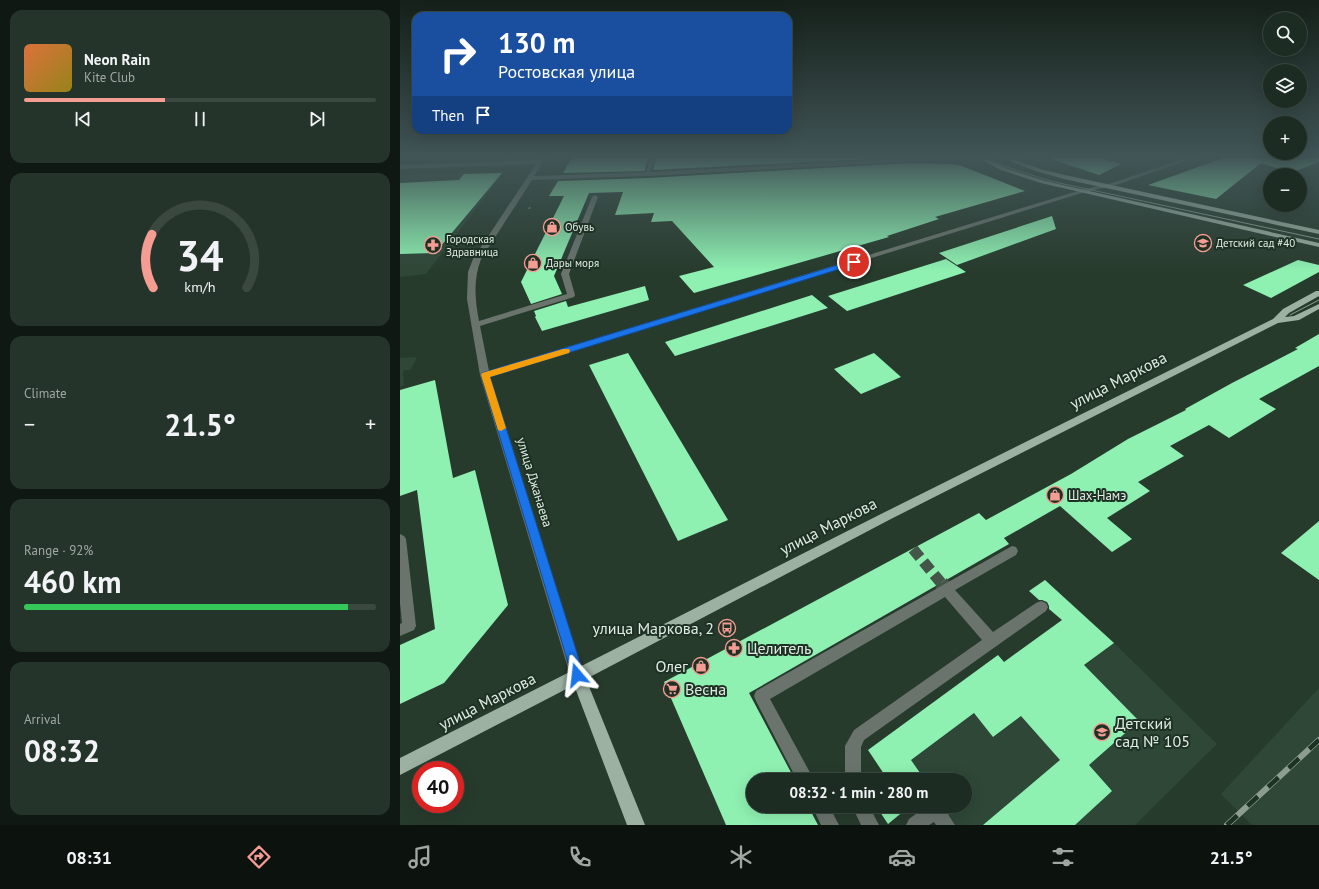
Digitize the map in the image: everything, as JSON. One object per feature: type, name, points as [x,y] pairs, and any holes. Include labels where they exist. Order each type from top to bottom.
[{"type":"main road","points":[[1098,194],[1319,245]]},
{"type":"main road","points":[[1145,194],[1319,232]]},
{"type":"main road","name":"улица Маркова","points":[[1276,321],[1286,311],[1319,293]]},
{"type":"main road","name":"улица Маркова","points":[[400,766],[892,513],[1276,321],[1296,318],[1319,306]]},
{"type":"main road","name":"улица Джанаева","points":[[577,675],[636,825]]},
{"type":"street","name":"улица Джанаева","points":[[518,194],[477,259],[472,272],[470,299],[485,375],[577,675]]},
{"type":"street","points":[[485,375],[1072,194]]},
{"type":"street","points":[[476,325],[571,295],[565,274],[595,197]]},
{"type":"street","points":[[400,539],[409,626],[400,630]]},
{"type":"street","points":[[802,773],[761,696],[1012,551]]},
{"type":"street","points":[[946,589],[992,641]]},
{"type":"street","points":[[853,773],[853,746],[859,735],[1041,607]]},
{"type":"street","points":[[915,825],[936,810],[946,820]]},
{"type":"street","points":[[824,813],[830,825]]},
{"type":"street","points":[[864,813],[870,825]]},
{"type":"shaded area","points":[[400,194],[487,194],[426,274],[400,277]]},
{"type":"shaded area","points":[[417,357],[411,369],[403,371],[404,385],[400,387],[400,358]]},
{"type":"shaded area","name":"Детский сад № 105","points":[[1114,643],[1217,744],[1135,825],[956,825],[948,813],[972,813],[972,773],[920,773],[911,760],[974,713],[994,737]]},
{"type":"shaded area","points":[[1319,688],[1319,825],[1252,825],[1221,794]]},
{"type":"building","points":[[400,194],[484,194],[435,253],[400,254]]},
{"type":"building","points":[[550,194],[588,194],[554,276],[562,294],[531,304],[521,282],[564,196],[549,196]]},
{"type":"building","points":[[622,194],[1013,194],[935,217],[939,219],[887,236],[889,237],[694,293],[679,276],[714,267],[672,221],[651,222],[654,213],[615,215]]},
{"type":"building","points":[[1194,194],[1222,194],[1216,199]]},
{"type":"building","points":[[1052,216],[1056,229],[957,265],[939,253]]},
{"type":"building","points":[[946,259],[966,272],[847,311],[828,296]]},
{"type":"building","points":[[1298,260],[1319,265],[1319,272],[1271,298],[1243,285]]},
{"type":"building","points":[[645,286],[649,300],[542,331],[535,317],[534,311],[566,301],[568,307]]},
{"type":"building","points":[[812,295],[828,308],[675,356],[665,342]]},
{"type":"building","points":[[1319,334],[1319,366],[1259,399],[1276,409],[1229,438],[1209,425],[1170,446],[1184,456],[1138,482],[1150,491],[1107,518],[1132,539],[1112,552],[1060,506],[1004,538],[1009,544],[749,693],[791,773],[746,773],[746,813],[812,813],[818,825],[726,825],[664,682],[979,513],[986,520],[1071,474],[1128,439],[1186,410],[1185,409],[1232,383],[1298,349],[1295,348]]},
{"type":"building","points":[[628,353],[728,520],[678,541],[589,365]]},
{"type":"building","points":[[874,353],[901,377],[861,394],[834,369]]},
{"type":"building","points":[[435,380],[453,478],[475,470],[508,605],[444,683],[400,704],[400,645],[435,629],[417,490],[400,496],[400,390]]},
{"type":"building","points":[[1319,521],[1319,580],[1281,553]]},
{"type":"building","points":[[1045,580],[1114,643],[1084,665],[1139,721],[1089,765],[1112,791],[1075,825],[983,825],[1060,760],[1021,716],[993,737],[974,713],[911,760],[920,773],[883,773],[868,750],[998,655],[1004,662],[1062,620],[1049,609],[1047,602],[1039,600],[1029,591]]},
{"type":"building","points":[[881,813],[901,813],[888,824]]},
{"type":"tunnel","points":[[913,549],[942,584]]},
{"type":"tunnel","points":[[941,583],[946,589]]},
{"type":"tram line","points":[[1113,194],[1319,239]]},
{"type":"tram line","points":[[1290,315],[1319,300]]},
{"type":"railway","points":[[1227,825],[1319,740]]},
{"type":"slow traffic","points":[[501,428],[485,375],[566,351]]},
{"type":"place","name":"Обувь","points":[[552,227]]},
{"type":"place","name":"Детский сад #40","points":[[1203,243]]},
{"type":"place","name":"Городская Здравница","points":[[433,245]]},
{"type":"place","name":"Дары моря","points":[[533,263]]},
{"type":"place","name":"Шах-Намэ","points":[[1055,495]]},
{"type":"place","name":"улица Маркова, 2","points":[[727,628]]},
{"type":"place","name":"Целитель","points":[[734,648]]},
{"type":"place","name":"Олег","points":[[701,666]]},
{"type":"place","name":"Весна","points":[[672,689]]},
{"type":"place","name":"Детский сад № 105","points":[[1102,732]]},
{"type":"route","points":[[577,675],[485,375],[854,262]]}]
